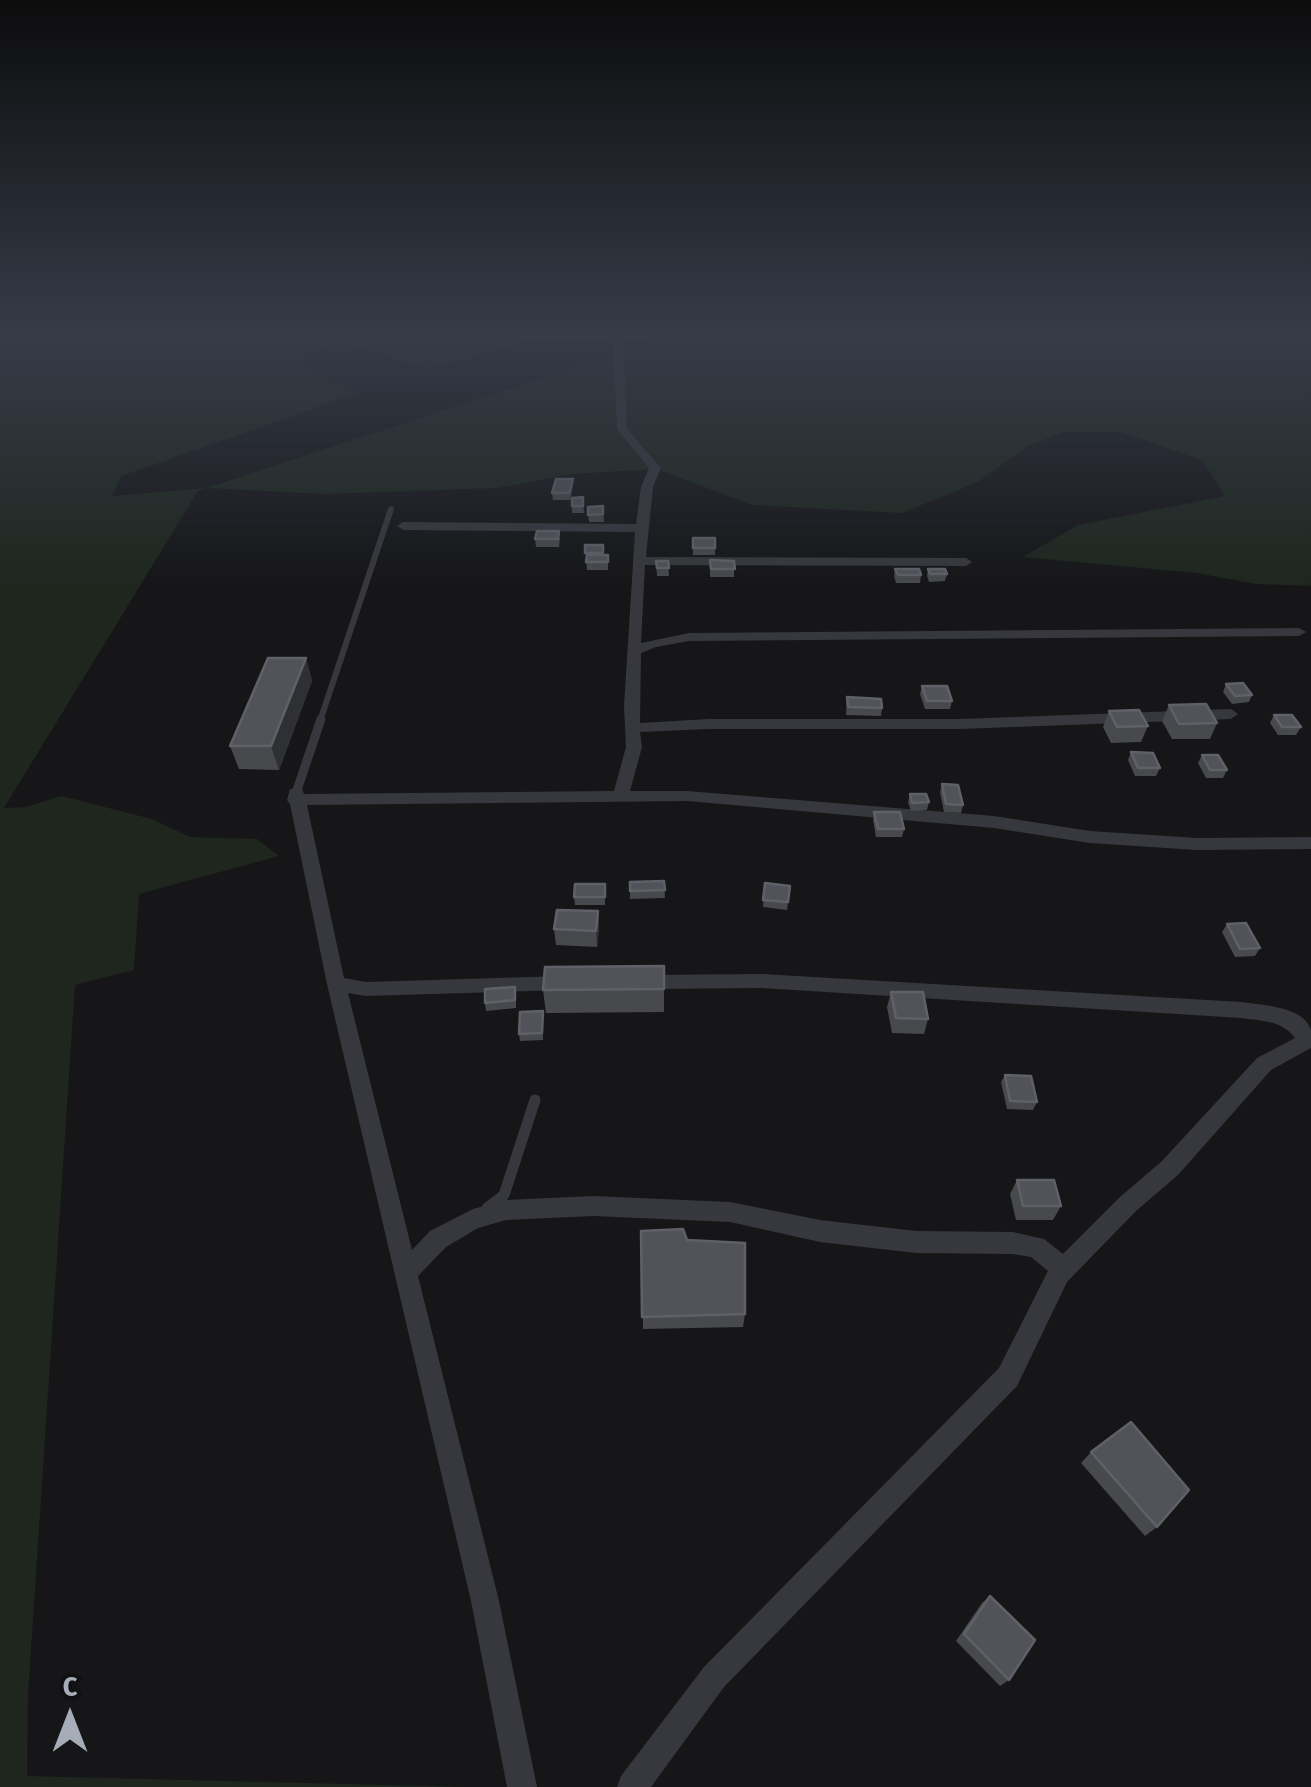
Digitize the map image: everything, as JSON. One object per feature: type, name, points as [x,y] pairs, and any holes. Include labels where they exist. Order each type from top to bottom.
[{"type":"street","points":[[620,798],[634,747],[634,651],[642,528],[647,487],[654,468],[622,429],[622,421]]},
{"type":"street","points":[[403,526],[642,528]]},
{"type":"street","points":[[642,562],[966,562]]},
{"type":"street","points":[[634,651],[653,643],[689,637],[1299,632]]},
{"type":"street","points":[[633,728],[710,724],[960,724],[1231,714]]},
{"type":"street","points":[[522,1787],[485,1601],[336,984],[296,796],[687,796],[920,815],[1108,838],[1197,844],[1311,844]]},
{"type":"street","points":[[628,982],[762,981],[1242,1010],[1289,1020],[1303,1030],[1308,1041],[1264,1064],[1170,1168],[1059,1274],[1008,1377],[714,1676],[632,1787]]},
{"type":"street","points":[[336,984],[366,990],[590,982]]},
{"type":"street","points":[[408,1270],[438,1239],[473,1219],[506,1210],[563,1206],[730,1212],[878,1237],[1036,1247],[1060,1266],[1059,1274]]},
{"type":"lane","points":[[296,796],[391,509]]},
{"type":"lane","points":[[473,1219],[504,1195],[534,1100]]},
{"type":"shaded area","points":[[0,421],[277,421],[121,476],[112,496],[206,488],[198,491],[4,808],[26,807],[61,796],[152,819],[190,837],[257,839],[279,856],[139,894],[134,970],[75,985],[28,1695],[27,1776],[466,1787],[0,1787]]},
{"type":"shaded area","points":[[410,421],[1311,421],[1311,586],[1256,584],[1197,573],[1023,557],[1078,525],[1225,496],[1203,461],[1122,432],[1063,432],[1028,446],[978,482],[902,513],[752,505],[657,469],[572,474],[498,488],[324,494],[206,488]]},
{"type":"building","points":[[556,479],[573,479],[569,493],[552,493]]},
{"type":"building","points":[[583,497],[583,506],[572,506],[572,498]]},
{"type":"building","points":[[603,506],[603,514],[588,515],[588,507]]},
{"type":"building","points":[[537,531],[559,531],[558,539],[535,539]]},
{"type":"building","points":[[693,538],[715,538],[715,548],[693,548]]},
{"type":"building","points":[[585,545],[603,545],[603,553],[585,553]]},
{"type":"building","points":[[587,555],[608,555],[608,562],[586,562]]},
{"type":"building","points":[[710,560],[734,561],[735,569],[711,569]]},
{"type":"building","points":[[656,561],[668,561],[669,568],[657,568]]},
{"type":"building","points":[[895,569],[919,569],[921,575],[898,575]]},
{"type":"building","points":[[928,569],[945,569],[947,574],[930,574]]},
{"type":"building","points":[[268,658],[306,658],[271,746],[230,746]]},
{"type":"building","points":[[1243,683],[1252,695],[1235,696],[1226,684]]},
{"type":"building","points":[[922,686],[947,686],[952,701],[927,701]]},
{"type":"building","points":[[847,697],[881,699],[882,708],[848,707]]},
{"type":"building","points":[[1206,704],[1217,723],[1179,724],[1169,705]]},
{"type":"building","points":[[1139,710],[1148,726],[1117,727],[1109,711]]},
{"type":"building","points":[[1274,715],[1292,715],[1301,727],[1282,727]]},
{"type":"building","points":[[1131,752],[1153,753],[1160,768],[1138,768]]},
{"type":"building","points":[[1202,755],[1218,755],[1227,770],[1210,770]]},
{"type":"building","points":[[942,784],[958,785],[963,805],[946,804]]},
{"type":"building","points":[[910,794],[926,794],[929,802],[912,803]]},
{"type":"building","points":[[874,812],[900,812],[904,829],[878,829]]},
{"type":"building","points":[[664,881],[665,890],[630,891],[630,882]]},
{"type":"building","points":[[765,883],[790,886],[788,902],[763,900]]},
{"type":"building","points":[[575,884],[605,884],[605,897],[574,897]]},
{"type":"building","points":[[557,910],[598,911],[596,931],[554,929]]},
{"type":"building","points":[[1246,923],[1260,948],[1240,949],[1227,924]]},
{"type":"building","points":[[664,966],[664,989],[543,990],[545,967]]},
{"type":"building","points":[[515,987],[515,1000],[485,1003],[485,989]]},
{"type":"building","points":[[891,992],[923,992],[928,1019],[896,1018]]},
{"type":"building","points":[[543,1011],[542,1033],[519,1034],[520,1012]]},
{"type":"building","points":[[1005,1075],[1031,1076],[1037,1102],[1010,1101]]},
{"type":"building","points":[[1017,1180],[1054,1180],[1061,1206],[1023,1206]]},
{"type":"building","points":[[683,1229],[687,1240],[745,1243],[745,1314],[642,1317],[641,1231]]},
{"type":"building","points":[[1131,1422],[1189,1490],[1157,1527],[1091,1452]]},
{"type":"building","points":[[990,1596],[1035,1640],[1009,1680],[964,1634]]}]
